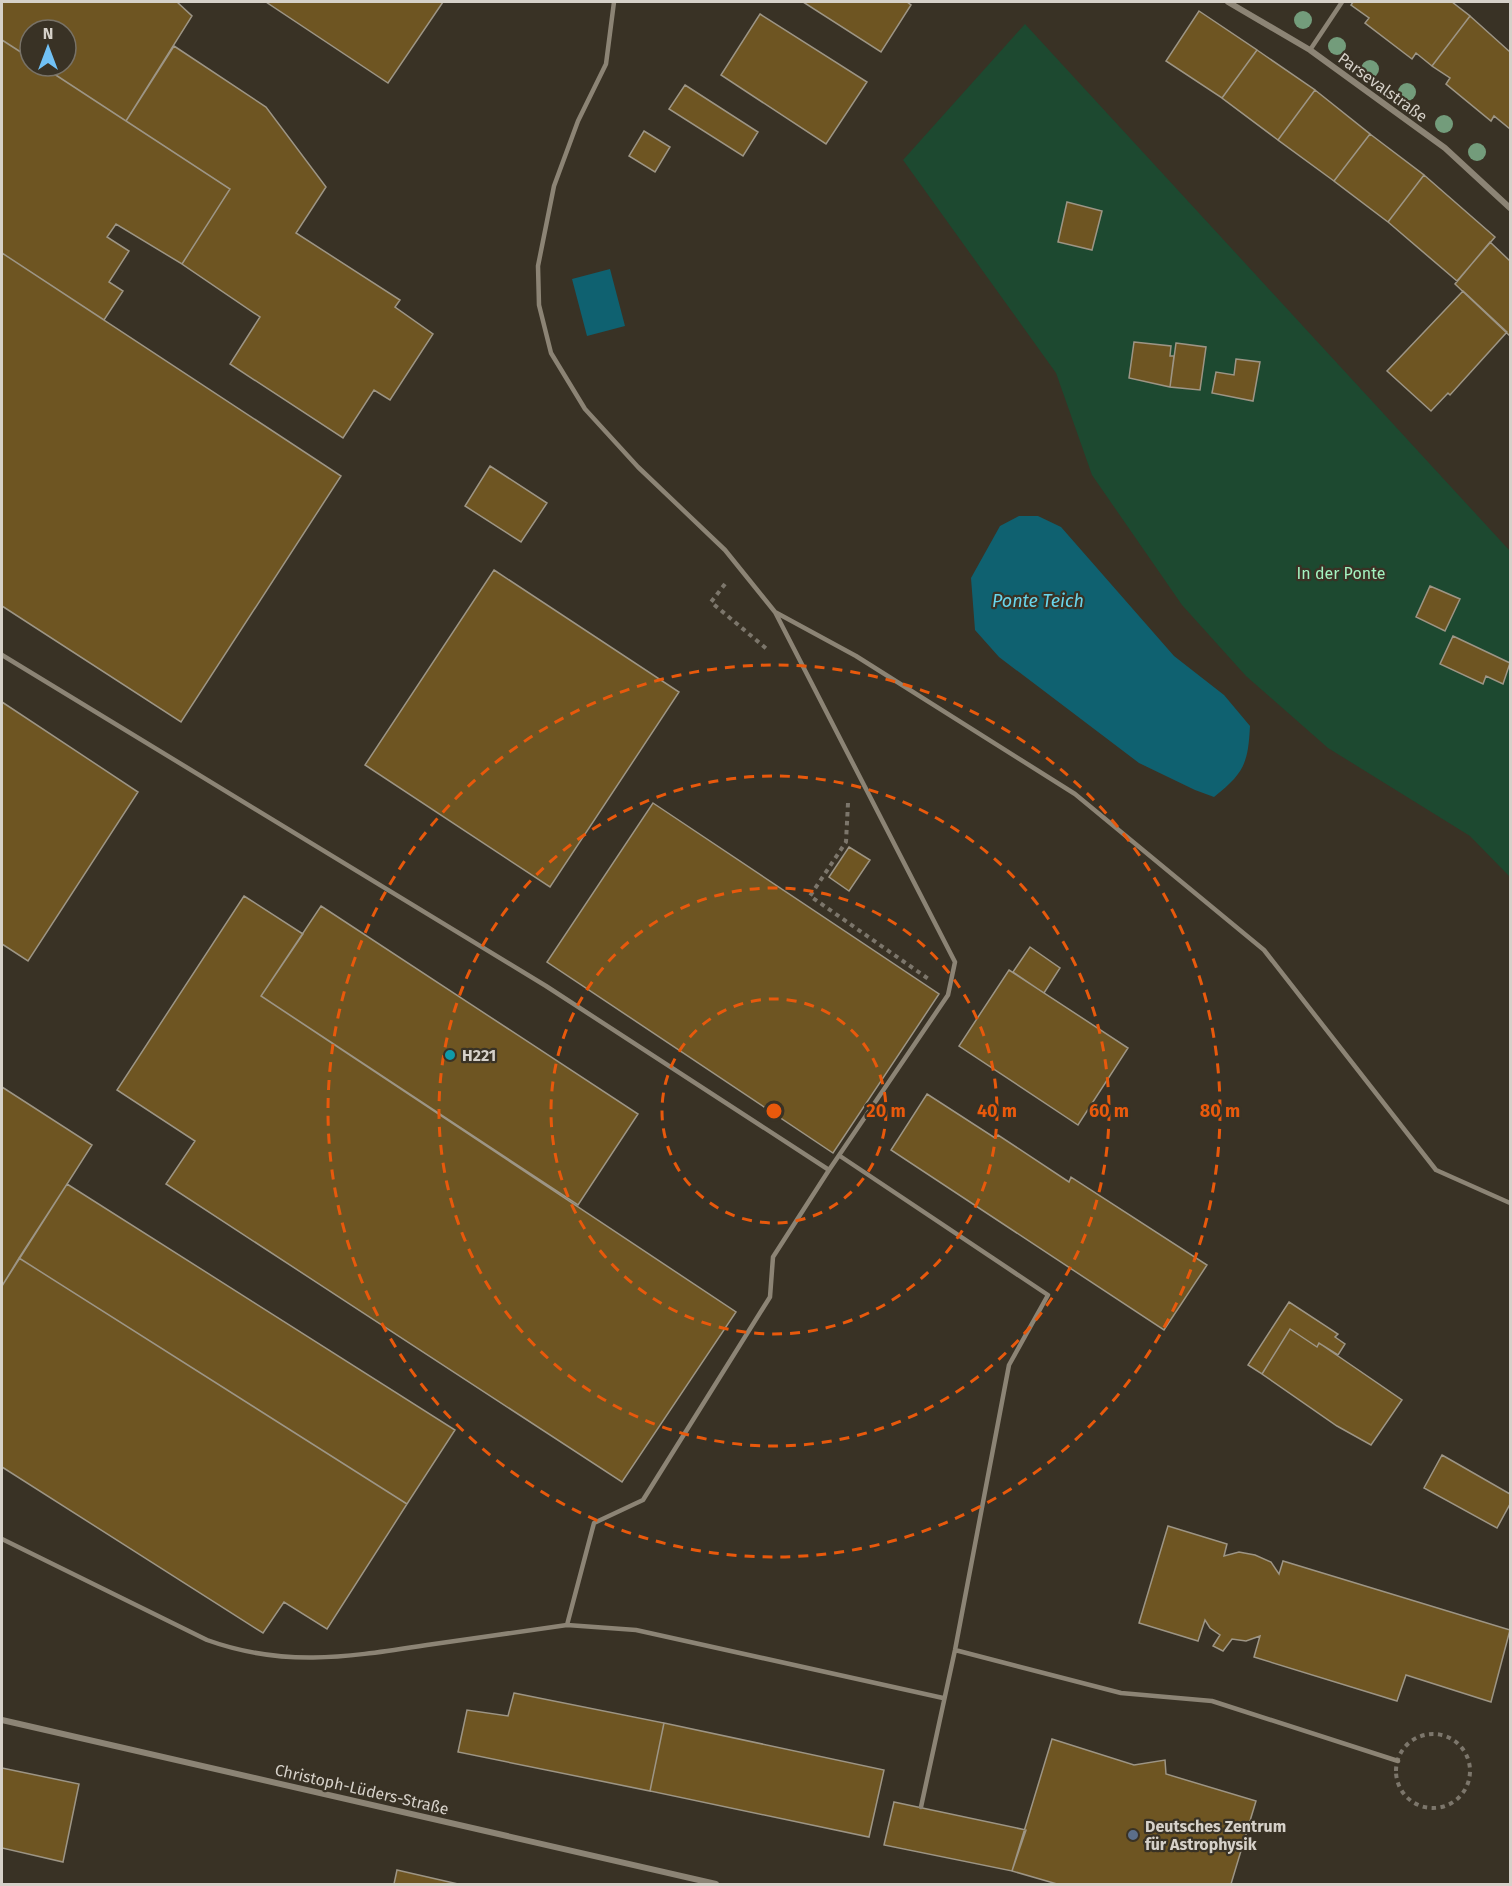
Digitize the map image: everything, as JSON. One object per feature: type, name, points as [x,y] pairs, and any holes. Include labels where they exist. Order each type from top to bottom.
[{"type":"street","name":"Parsevalstraße","points":[[1228,2],[1310,51],[1444,148],[1510,208]]},
{"type":"street","name":"Christoph-Lüders-Straße","points":[[2,1720],[716,1884]]},
{"type":"lane","points":[[567,1625],[594,1523],[643,1500],[770,1297],[773,1257],[948,995],[956,962],[775,612],[725,550],[638,467],[585,409],[551,352],[539,305],[538,266],[554,186],[578,121],[606,64],[614,2]]},
{"type":"lane","points":[[1310,51],[1342,2]]},
{"type":"lane","points":[[775,612],[856,656],[1075,794],[1264,950],[1436,1170],[1510,1203]]},
{"type":"lane","points":[[2,656],[546,986],[830,1170]]},
{"type":"lane","points":[[840,1156],[1048,1295],[1008,1365],[955,1650],[921,1807]]},
{"type":"lane","points":[[2,1539],[93,1581],[207,1640],[264,1656],[337,1659],[567,1625],[636,1630],[943,1698]]},
{"type":"lane","points":[[955,1650],[1121,1694],[1212,1701],[1398,1761]]},
{"type":"path","points":[[738,567],[711,602],[774,655]]},
{"type":"path","points":[[848,800],[846,842],[810,896],[932,981],[952,978]]},
{"type":"path","points":[[1436,1734],[1458,1743],[1466,1752],[1470,1775],[1467,1787],[1450,1804],[1439,1808],[1415,1803],[1406,1796],[1399,1785],[1398,1761],[1403,1749],[1412,1741],[1424,1735],[1436,1734]]},
{"type":"green space","name":"In der Ponte","points":[[1025,24],[1510,551],[1510,877],[1470,836],[1328,748],[1246,676],[1182,605],[1092,475],[1056,373],[903,160]]},
{"type":"water","points":[[610,269],[625,326],[587,336],[572,279]]},
{"type":"water","name":"Ponte Teich","points":[[1019,516],[1038,516],[1061,527],[1174,656],[1224,695],[1250,726],[1248,750],[1242,767],[1232,781],[1214,797],[1139,763],[999,657],[975,630],[971,578],[1000,526]]},
{"type":"building","points":[[2,2],[177,2],[192,16],[126,121],[60,78],[78,78],[78,18],[18,18],[18,50],[2,40]]},
{"type":"building","points":[[266,2],[443,2],[388,83]]},
{"type":"building","points":[[803,2],[907,2],[911,5],[881,52]]},
{"type":"building","points":[[1353,2],[1452,2],[1470,16],[1432,66],[1416,53],[1412,59],[1365,23],[1369,18],[1351,5]]},
{"type":"building","points":[[1199,11],[1257,50],[1222,98],[1166,61]]},
{"type":"building","points":[[760,14],[867,82],[826,144],[721,75]]},
{"type":"building","points":[[1470,16],[1510,52],[1510,129],[1494,116],[1491,121],[1446,84],[1450,78],[1432,66]]},
{"type":"building","points":[[2,40],[18,50],[18,78],[60,78],[230,189],[182,264],[116,224],[107,237],[129,251],[109,282],[123,291],[104,320],[2,253]]},
{"type":"building","points":[[174,46],[266,107],[326,187],[296,233],[400,300],[395,307],[433,334],[390,400],[374,390],[343,438],[230,364],[260,317],[182,264],[230,189],[126,121]]},
{"type":"building","points":[[1257,50],[1315,90],[1278,140],[1222,98]]},
{"type":"building","points":[[685,85],[758,132],[743,156],[669,109]]},
{"type":"building","points":[[1315,90],[1370,134],[1334,181],[1278,140]]},
{"type":"building","points":[[644,131],[670,147],[655,172],[629,156]]},
{"type":"building","points":[[1370,134],[1424,175],[1388,222],[1334,181]]},
{"type":"building","points":[[1424,175],[1495,237],[1457,281],[1388,222]]},
{"type":"building","points":[[1067,202],[1102,211],[1092,250],[1058,242]]},
{"type":"building","points":[[1490,242],[1510,261],[1510,336],[1455,284]]},
{"type":"building","points":[[2,253],[341,476],[181,722],[2,606]]},
{"type":"building","points":[[1463,291],[1507,332],[1450,395],[1448,393],[1431,411],[1387,371]]},
{"type":"building","points":[[1134,342],[1171,346],[1170,356],[1174,356],[1170,387],[1129,378]]},
{"type":"building","points":[[1176,343],[1206,347],[1200,390],[1170,387]]},
{"type":"building","points":[[1236,359],[1260,362],[1253,401],[1212,393],[1216,372],[1234,375]]},
{"type":"building","points":[[490,466],[547,503],[521,542],[465,506]]},
{"type":"building","points":[[494,570],[679,692],[550,887],[365,765]]},
{"type":"building","points":[[1430,586],[1460,599],[1445,631],[1416,617]]},
{"type":"building","points":[[1453,636],[1510,663],[1503,684],[1486,676],[1483,684],[1440,664]]},
{"type":"building","points":[[2,702],[138,792],[28,961],[2,944]]},
{"type":"building","points":[[653,803],[939,994],[833,1153],[547,962]]},
{"type":"building","points":[[849,847],[870,860],[849,891],[829,877]]},
{"type":"building","points":[[244,896],[303,934],[261,996],[736,1312],[622,1482],[166,1184],[195,1141],[117,1090]]},
{"type":"building","name":"H221","points":[[321,906],[638,1114],[578,1205],[261,996]]},
{"type":"building","points":[[1030,947],[1060,968],[1044,993],[1013,972]]},
{"type":"building","points":[[1009,970],[1128,1048],[1078,1125],[959,1046]]},
{"type":"building","points":[[2,1087],[92,1145],[2,1286]]},
{"type":"building","points":[[927,1094],[995,1138],[998,1135],[1069,1182],[1071,1177],[1207,1265],[1164,1330],[891,1150]]},
{"type":"building","points":[[67,1184],[455,1430],[407,1504],[19,1258]]},
{"type":"building","points":[[19,1258],[407,1504],[327,1629],[284,1602],[263,1633],[2,1467],[2,1286]]},
{"type":"building","points":[[1289,1302],[1338,1334],[1335,1337],[1345,1344],[1338,1355],[1319,1343],[1317,1347],[1290,1329],[1262,1374],[1248,1365]]},
{"type":"building","points":[[1290,1329],[1317,1347],[1319,1343],[1402,1400],[1371,1445],[1337,1426],[1262,1374]]},
{"type":"building","points":[[1442,1455],[1510,1494],[1510,1504],[1497,1528],[1424,1488]]},
{"type":"building","points":[[1168,1526],[1227,1544],[1224,1556],[1239,1552],[1255,1555],[1271,1562],[1279,1574],[1283,1561],[1510,1630],[1491,1702],[1406,1675],[1397,1701],[1254,1657],[1260,1636],[1246,1641],[1232,1639],[1223,1651],[1213,1646],[1220,1635],[1210,1628],[1205,1620],[1198,1641],[1139,1623]]},
{"type":"building","points":[[514,1693],[664,1723],[650,1791],[458,1752],[467,1710],[508,1716]]},
{"type":"building","points":[[664,1723],[884,1770],[869,1837],[650,1791]]},
{"type":"building","points":[[1052,1739],[1134,1765],[1165,1760],[1166,1774],[1256,1801],[1231,1884],[1057,1884],[1012,1871]]},
{"type":"building","points":[[2,1768],[79,1784],[63,1862],[2,1848]]},
{"type":"building","points":[[894,1802],[1026,1830],[1012,1871],[884,1845]]},
{"type":"building","points":[[397,1870],[458,1884],[394,1884]]},
{"type":"place","name":"H221","points":[[450,1055]]},
{"type":"place","name":"Deutsches Zentrum für Astrophysik","points":[[1133,1835]]}]
